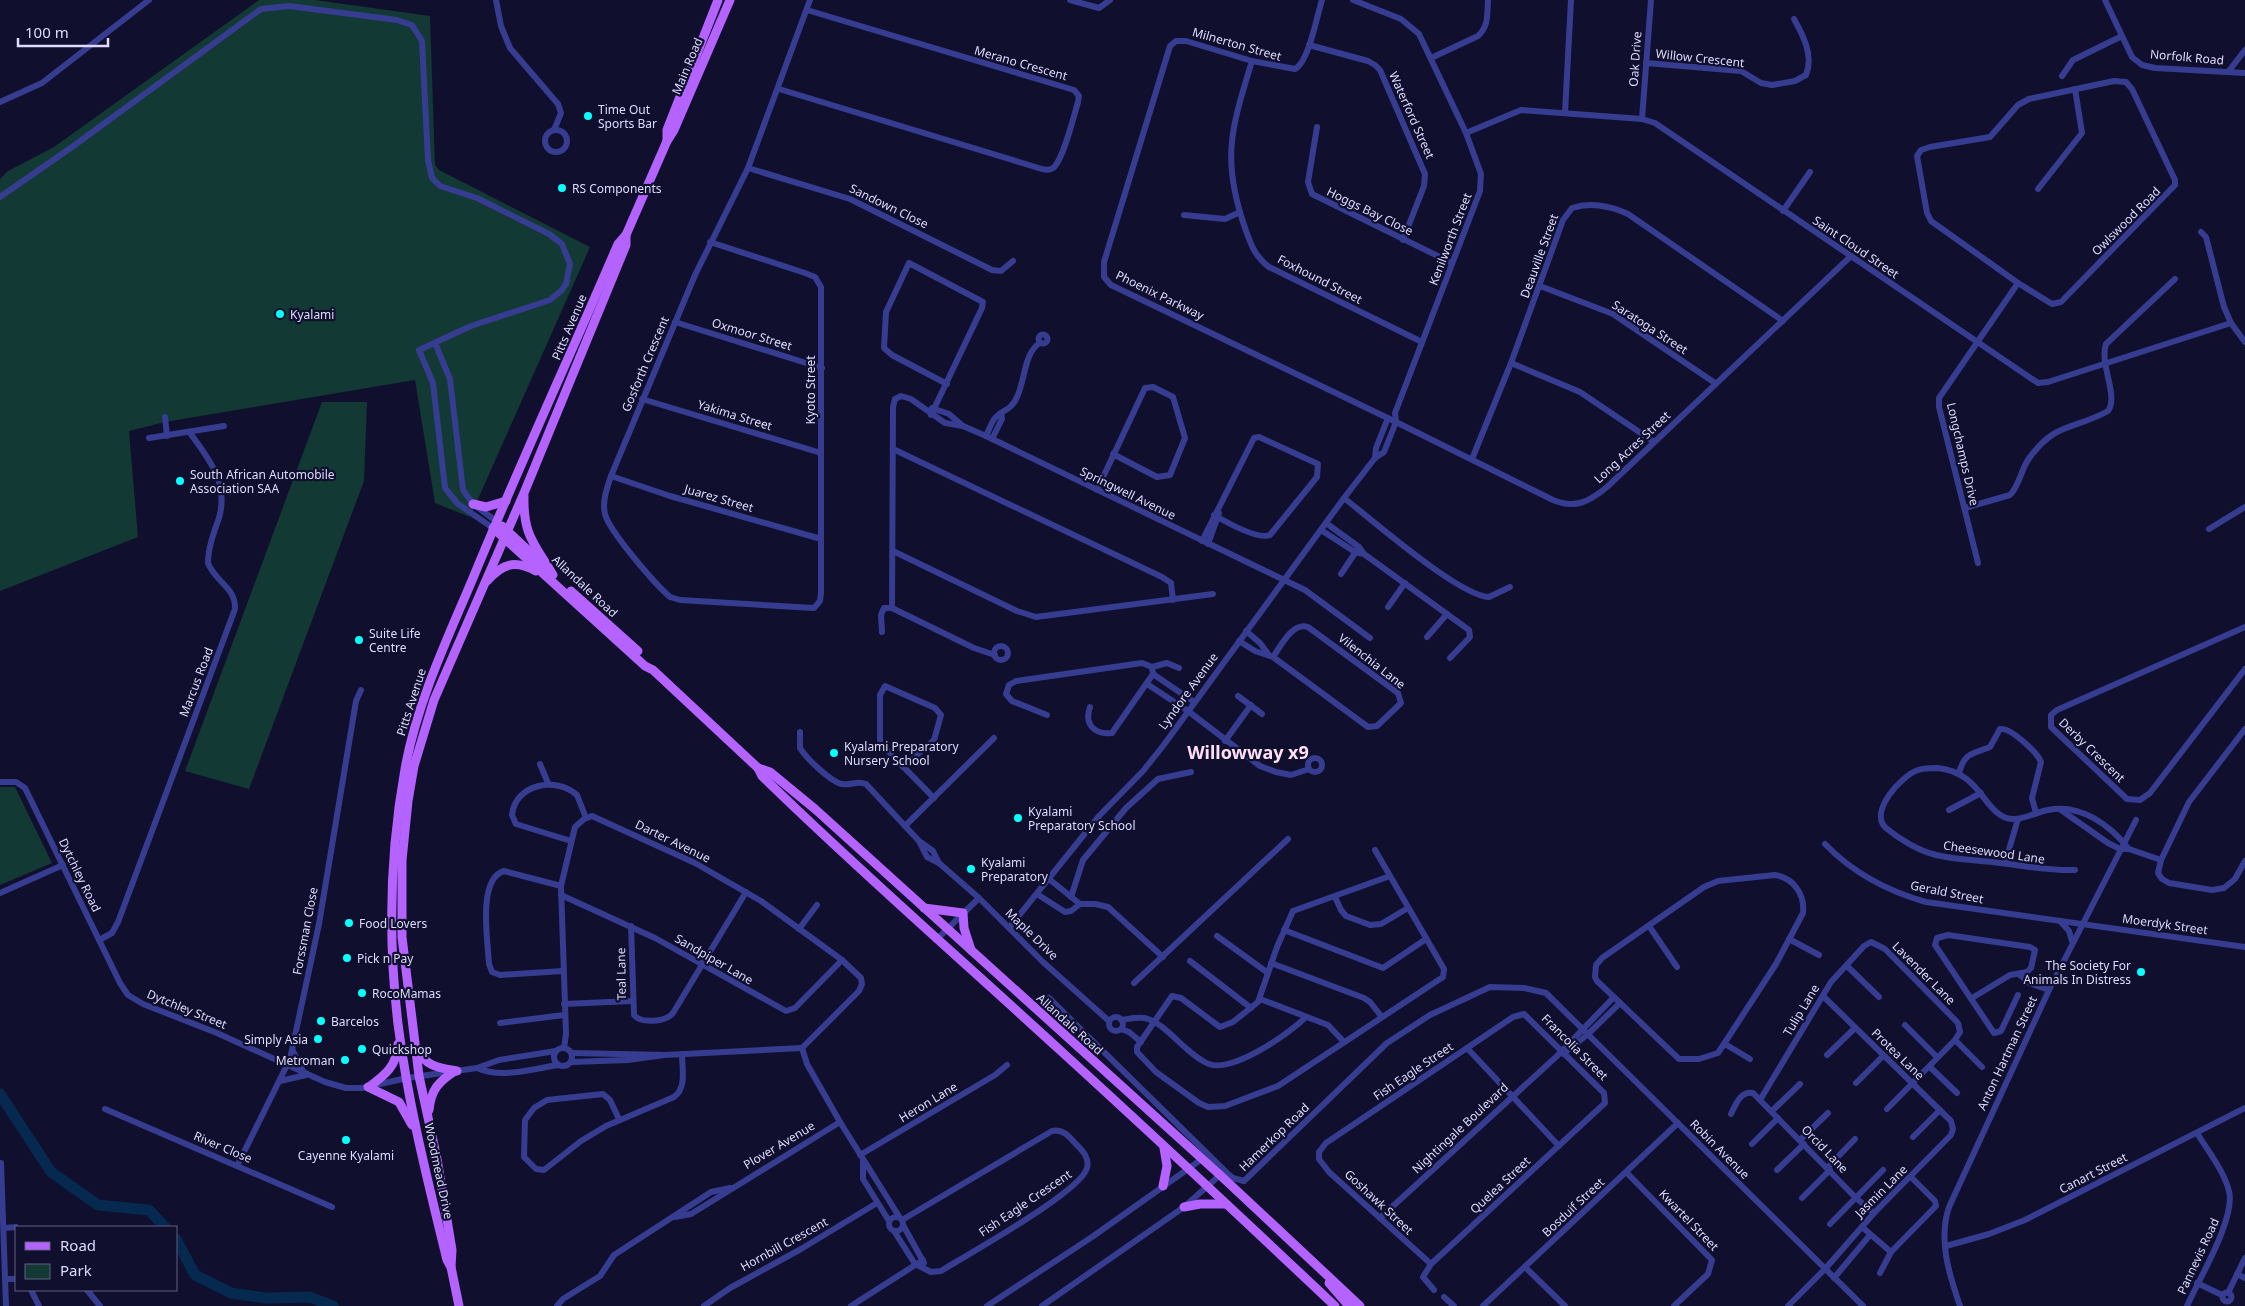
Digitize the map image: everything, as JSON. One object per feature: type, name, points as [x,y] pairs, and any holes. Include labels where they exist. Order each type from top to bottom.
[{"type":"main road","name":"Main Road","points":[[666,140],[667,130],[718,0]]},
{"type":"main road","name":"Main Road","points":[[608,277],[626,245],[626,235],[666,140],[674,130],[730,0]]},
{"type":"main road","name":"Pitts Avenue","points":[[419,1076],[403,946],[401,910],[403,842],[414,766],[429,715],[481,588],[524,493],[608,277]]},
{"type":"main road","name":"Pitts Avenue","points":[[407,1078],[398,1025],[393,972],[392,906],[397,829],[405,767],[424,696],[495,525],[608,277]]},
{"type":"main road","points":[[524,493],[526,531],[551,577]]},
{"type":"main road","points":[[473,504],[486,507],[506,501]]},
{"type":"main road","name":"Allandale Road","points":[[495,525],[645,666],[653,670],[758,768],[762,776],[802,815],[936,940],[1062,1052],[1335,1306]]},
{"type":"main road","points":[[481,588],[496,570],[512,563],[526,566],[551,577]]},
{"type":"main road","name":"Allandale Road","points":[[758,768],[770,772],[815,809],[972,953],[1220,1175],[1360,1306]]},
{"type":"main road","points":[[923,908],[963,913],[964,928],[972,953]]},
{"type":"main road","points":[[398,1025],[395,1062],[387,1073],[369,1087],[399,1102],[408,1113],[421,1146]]},
{"type":"main road","points":[[414,1040],[427,1064],[456,1071]]},
{"type":"main road","points":[[428,1116],[433,1090],[441,1080],[456,1071]]},
{"type":"main road","name":"Woodmead Drive","points":[[419,1076],[452,1250],[451,1267],[459,1306]]},
{"type":"main road","name":"Woodmead Drive","points":[[407,1078],[447,1260],[451,1267]]},
{"type":"main road","points":[[1163,1186],[1168,1166],[1164,1148]]},
{"type":"main road","points":[[1184,1207],[1200,1204],[1226,1204]]},
{"type":"main road","points":[[1310,1259],[1348,1306]]},
{"type":"street","points":[[0,102],[42,83],[149,0]]},
{"type":"street","points":[[496,0],[501,26],[510,48],[558,104],[561,113],[554,130]]},
{"type":"street","name":"Gosforth Crescent","points":[[809,610],[680,600],[670,597],[620,539],[607,520],[604,504],[611,476],[675,322],[710,242],[748,168],[779,89],[810,0]]},
{"type":"street","points":[[1070,0],[1099,8],[1110,0]]},
{"type":"street","name":"Milnerton Street","points":[[1166,56],[1173,42],[1181,40],[1252,61],[1295,69],[1303,61],[1309,46],[1322,0]]},
{"type":"street","name":"Kenilworth Street","points":[[1353,0],[1406,21],[1419,34],[1466,133],[1481,174],[1482,184],[1395,412],[1396,422]]},
{"type":"street","points":[[1431,58],[1483,32],[1486,24],[1488,0]]},
{"type":"street","points":[[1565,113],[1571,0]]},
{"type":"street","name":"Oak Drive","points":[[1642,119],[1651,0]]},
{"type":"street","name":"Norfolk Road","points":[[2105,0],[2132,57],[2142,65],[2155,68],[2245,73]]},
{"type":"street","points":[[0,197],[72,148],[261,9],[289,6],[406,22],[418,32],[422,41],[428,160],[432,178],[440,186],[477,198],[549,234],[562,244],[570,264],[566,284],[550,300],[488,319],[420,350],[433,383],[445,488],[458,504],[495,525]]},
{"type":"street","name":"Merano Crescent","points":[[779,89],[1042,169],[1053,168],[1061,155],[1078,102],[1078,96],[1074,90],[807,10]]},
{"type":"street","name":"Willow Crescent","points":[[1646,63],[1741,71],[1762,83],[1772,85],[1796,81],[1806,75],[1809,63],[1804,36],[1794,19]]},
{"type":"street","points":[[2062,76],[2073,60],[2122,36]]},
{"type":"street","name":"Waterford Street","points":[[1309,46],[1368,61],[1376,65],[1380,70],[1425,174],[1424,186],[1403,240]]},
{"type":"street","points":[[2228,72],[2245,50]]},
{"type":"street","name":"Phoenix Parkway","points":[[1166,56],[1104,262],[1103,272],[1106,281],[1388,418]]},
{"type":"street","name":"Foxhound Street","points":[[1252,61],[1234,117],[1231,138],[1231,172],[1240,212],[1253,249],[1269,267],[1422,342]]},
{"type":"street","name":"Owlswood Road","points":[[2118,81],[2129,85],[2175,180],[2175,185],[2061,302],[2054,304],[2018,283],[1931,221],[1927,213],[1917,156],[1921,150],[1930,147],[1990,137],[2021,102],[2075,89],[2118,81]]},
{"type":"street","points":[[2038,189],[2082,133],[2075,89]]},
{"type":"street","name":"Saint Cloud Street","points":[[1466,133],[1514,112],[1532,110],[1642,119],[1659,125],[1975,342],[2038,383],[2230,323]]},
{"type":"street","name":"Hoggs Bay Close","points":[[1317,128],[1308,182],[1312,194],[1452,264]]},
{"type":"street","name":"Sandown Close","points":[[748,168],[843,196],[992,270],[1001,271],[1013,261]]},
{"type":"street","points":[[1783,211],[1810,172]]},
{"type":"street","name":"Deauville Street","points":[[1472,459],[1511,363],[1567,214],[1572,208],[1580,206],[1609,208],[1628,214],[1783,321]]},
{"type":"street","points":[[1184,215],[1225,219],[1240,212]]},
{"type":"street","points":[[2201,232],[2206,237],[2221,298],[2230,323],[2245,342]]},
{"type":"street","name":"Kyoto Street","points":[[710,242],[805,273],[818,280],[822,292],[820,601],[814,608],[809,610]]},
{"type":"street","name":"Long Acres Street","points":[[1388,418],[1562,504],[1579,505],[1590,501],[1600,493],[1851,256]]},
{"type":"street","points":[[933,412],[947,384],[982,308],[983,302],[909,263],[886,312],[884,348],[892,355],[947,384]]},
{"type":"street","points":[[1964,508],[2010,495],[2026,462],[2043,442],[2064,427],[2108,411],[2112,401],[2104,347],[2109,339],[2174,279]]},
{"type":"street","name":"Longchamps Drive","points":[[1978,563],[1938,407],[1938,398],[1975,342],[2018,283]]},
{"type":"street","name":"Saratoga Street","points":[[1540,286],[1613,314],[1715,383]]},
{"type":"street","name":"Oxmoor Street","points":[[675,322],[822,368]]},
{"type":"street","points":[[435,343],[450,379],[460,478],[466,495],[495,525]]},
{"type":"street","points":[[989,437],[996,417],[1007,411],[1017,397],[1029,357],[1034,347],[1040,343]]},
{"type":"street","points":[[1511,363],[1580,392],[1654,442]]},
{"type":"street","points":[[1097,490],[1113,454],[1145,388],[1153,387],[1175,399],[1185,438],[1170,475],[1164,478],[1157,477],[1113,454]]},
{"type":"street","points":[[892,608],[892,407],[895,398],[906,397],[933,412],[949,414],[963,426]]},
{"type":"street","name":"Yakima Street","points":[[642,399],[821,453]]},
{"type":"street","points":[[933,412],[945,423],[963,426]]},
{"type":"street","name":"Kenilworth Street","points":[[1388,418],[1395,412]]},
{"type":"street","points":[[165,417],[167,436]]},
{"type":"street","name":"Lyndore Avenue","points":[[1375,458],[1376,448],[1388,418]]},
{"type":"street","name":"Lyndore Avenue","points":[[1009,928],[1099,816],[1143,771],[1344,498],[1375,458],[1385,450],[1396,422]]},
{"type":"street","points":[[149,438],[190,433],[224,426]]},
{"type":"street","name":"Springwell Avenue","points":[[963,426],[1313,595],[1370,638]]},
{"type":"street","name":"Marcus Road","points":[[99,940],[112,933],[118,922],[236,608],[232,591],[212,573],[208,564],[221,505],[219,480],[212,464],[190,433]]},
{"type":"street","points":[[1205,543],[1224,495],[1256,437],[1314,461],[1319,467],[1316,478],[1270,535],[1256,535],[1217,514]]},
{"type":"street","points":[[893,449],[1162,576],[1171,583],[1173,600]]},
{"type":"street","name":"Juarez Street","points":[[611,476],[670,496],[821,539]]},
{"type":"street","points":[[1344,498],[1434,568],[1470,591],[1489,597],[1510,588]]},
{"type":"street","points":[[2209,529],[2245,507]]},
{"type":"street","points":[[1326,523],[1357,550]]},
{"type":"street","points":[[1321,530],[1364,554],[1469,630],[1471,634],[1450,658]]},
{"type":"street","points":[[1341,574],[1357,550]]},
{"type":"street","points":[[893,551],[1029,616],[1044,617],[1213,594]]},
{"type":"street","points":[[1388,607],[1405,583]]},
{"type":"street","points":[[882,632],[882,612],[884,608],[892,608],[974,648],[994,655]]},
{"type":"street","points":[[1427,636],[1447,614]]},
{"type":"street","name":"Vilenchia Lane","points":[[1246,631],[1271,656],[1368,727],[1378,726],[1401,703],[1398,693],[1308,627],[1295,628],[1271,656]]},
{"type":"street","name":"Derby Crescent","points":[[2245,627],[2058,710],[2051,715],[2051,728],[2127,799],[2140,800],[2150,793],[2245,669]]},
{"type":"street","name":"Vilenchia Lane","points":[[1239,640],[1256,651],[1271,656]]},
{"type":"street","points":[[1047,715],[1012,701],[1006,694],[1009,685],[1016,681],[1142,663],[1152,667],[1167,663],[1179,668]]},
{"type":"street","points":[[1090,706],[1087,718],[1090,725],[1104,732],[1112,732],[1147,684],[1153,674],[1152,667]]},
{"type":"street","points":[[1153,674],[1194,702]]},
{"type":"street","points":[[1147,684],[1188,711],[1260,766],[1291,775],[1309,769]]},
{"type":"street","points":[[903,766],[934,740],[941,715],[935,708],[884,686],[880,695],[880,743],[934,798]]},
{"type":"street","name":"Forssman Close","points":[[237,1166],[288,1066],[320,924],[356,701],[361,690]]},
{"type":"street","points":[[1238,696],[1262,714]]},
{"type":"street","points":[[1225,741],[1251,705]]},
{"type":"street","points":[[1959,774],[1963,761],[1968,755],[1990,747],[2000,729],[2008,730],[2042,762],[2032,798],[2036,813]]},
{"type":"street","points":[[2245,729],[2188,802],[2161,860],[2158,873],[2165,882],[2218,890],[2229,885],[2245,861]]},
{"type":"street","name":"Maple Drive","points":[[800,732],[798,742],[801,751],[820,769],[843,784],[859,782],[866,784],[919,841],[933,851],[939,863],[1109,1021]]},
{"type":"street","points":[[906,826],[994,738]]},
{"type":"street","points":[[540,764],[548,783]]},
{"type":"street","name":"Cheesewood Lane","points":[[2018,819],[2000,816],[1968,779],[1959,774],[1936,768],[1926,768],[1906,776],[1889,794],[1882,812],[1882,824],[1907,842],[1936,855],[2047,870],[2075,870]]},
{"type":"street","points":[[1071,897],[1083,860],[1122,812],[1158,779],[1191,772]]},
{"type":"street","name":"Dytchley Road","points":[[0,782],[16,782],[25,788],[120,983],[128,995]]},
{"type":"street","points":[[564,1048],[561,886],[575,827],[586,818],[580,799],[573,792],[548,783],[538,786],[519,797],[512,810],[512,819],[520,826],[571,841]]},
{"type":"street","points":[[1949,810],[1982,793]]},
{"type":"street","points":[[2060,809],[2120,849],[2129,849],[2161,860]]},
{"type":"street","points":[[2005,863],[2018,819],[2036,813],[2060,809],[2084,812],[2124,842],[2129,849]]},
{"type":"street","points":[[2077,822],[2084,812]]},
{"type":"street","name":"Darter Avenue","points":[[586,818],[592,816],[603,819],[695,863],[746,892],[842,960],[860,978],[861,987],[802,1048]]},
{"type":"street","name":"Anton Hartman Street","points":[[1960,1306],[1949,1274],[1944,1234],[1949,1207],[2081,923],[2136,820]]},
{"type":"street","points":[[2099,836],[2105,828]]},
{"type":"street","points":[[1134,983],[1288,839]]},
{"type":"street","name":"Gerald Street","points":[[1825,844],[1859,872],[1903,896],[1959,907],[2081,923]]},
{"type":"street","points":[[1375,850],[1444,969],[1444,976],[1272,1089],[1218,1107],[1199,1103],[1156,1072],[1137,1052],[1137,1046],[1167,1000],[1174,996],[1181,998],[1220,1027],[1229,1024],[1260,999],[1271,963],[1293,911],[1390,876]]},
{"type":"street","points":[[0,893],[63,865]]},
{"type":"street","points":[[561,886],[504,870],[494,877],[488,892],[486,906],[489,964],[492,972],[500,976],[563,971]]},
{"type":"street","points":[[1775,875],[1794,884],[1801,895],[1804,906],[1804,913],[1776,964],[1725,1044],[1718,1053],[1707,1058],[1685,1061],[1679,1059],[1595,977],[1596,966],[1602,958],[1648,926],[1704,887],[1718,881],[1775,875]]},
{"type":"street","points":[[1049,879],[1080,904],[1095,904],[1108,907],[1163,957]]},
{"type":"street","points":[[703,965],[746,892]]},
{"type":"street","points":[[1037,894],[1062,911],[1070,912],[1080,904]]},
{"type":"street","name":"Sandpiper Lane","points":[[561,895],[631,926],[781,1010],[789,1011],[795,1008],[842,960]]},
{"type":"street","points":[[1336,897],[1340,910],[1346,916],[1370,925],[1382,924],[1408,908]]},
{"type":"street","points":[[936,940],[978,898]]},
{"type":"street","points":[[799,929],[817,906]]},
{"type":"street","points":[[2060,921],[2069,931],[2072,942]]},
{"type":"street","name":"Moerdyk Street","points":[[2081,923],[2245,947]]},
{"type":"street","name":"Teal Lane","points":[[631,926],[632,1001],[634,1015],[637,1019],[670,1017],[703,965]]},
{"type":"street","points":[[1648,926],[1677,967]]},
{"type":"street","points":[[1284,930],[1383,968],[1426,939]]},
{"type":"street","points":[[1972,998],[2010,974],[2019,974],[2030,970],[2036,955],[2033,948],[1948,935],[1937,938],[1935,945],[1994,1033],[1998,1034],[2001,1032],[2018,995]]},
{"type":"street","points":[[1217,936],[1268,974]]},
{"type":"street","points":[[1789,939],[1818,955]]},
{"type":"street","name":"Tulip Lane","points":[[1760,1100],[1836,976],[1864,946],[1873,942]]},
{"type":"street","name":"Lavender Lane","points":[[1873,942],[1885,949],[1958,1023],[1960,1032],[1955,1040]]},
{"type":"street","points":[[1190,961],[1251,1008]]},
{"type":"street","points":[[1271,963],[1364,998],[1370,1002],[1382,1017]]},
{"type":"street","points":[[1847,966],[1878,998]]},
{"type":"street","points":[[2019,974],[2029,983],[2049,990]]},
{"type":"street","name":"Hamerkop Road","points":[[1049,998],[1227,1173],[1233,1178],[1244,1181],[1387,1042],[1430,1015],[1490,987],[1524,988],[1546,993]]},
{"type":"street","name":"Robin Avenue","points":[[1546,993],[1863,1306]]},
{"type":"street","name":"Dytchley Street","points":[[128,995],[143,1004],[217,1033],[288,1066],[346,1088],[369,1087],[407,1078],[477,1068]]},
{"type":"street","name":"Protea Lane","points":[[1823,996],[1940,1110],[1952,1123],[1953,1129]]},
{"type":"street","name":"Nightingale Boulevard","points":[[1563,1051],[1614,997]]},
{"type":"street","points":[[1260,999],[1330,1027],[1344,1042]]},
{"type":"street","points":[[564,1004],[632,1001]]},
{"type":"street","name":"Nightingale Boulevard","points":[[1380,1218],[1512,1096],[1563,1051],[1587,1035],[1620,1003]]},
{"type":"street","name":"Fish Eagle Street","points":[[1319,1152],[1326,1143],[1517,1014],[1524,1014]]},
{"type":"street","name":"Francolia Street","points":[[1524,1014],[1563,1051],[1604,1093],[1606,1098]]},
{"type":"street","points":[[500,1023],[564,1015]]},
{"type":"street","points":[[1121,1028],[1118,1031],[1111,1030],[1109,1021],[1114,1018],[1121,1020],[1145,1018],[1153,1022],[1202,1060],[1219,1066],[1252,1054],[1287,1032],[1306,1017]]},
{"type":"street","points":[[1121,1020],[1121,1028]]},
{"type":"street","points":[[1905,1025],[1938,1057]]},
{"type":"street","points":[[1121,1028],[1129,1032],[1140,1042]]},
{"type":"street","points":[[1827,1055],[1855,1028]]},
{"type":"street","points":[[1887,1109],[1955,1040],[1982,1067]]},
{"type":"street","points":[[1725,1044],[1750,1059]]},
{"type":"street","points":[[477,1068],[499,1060],[564,1048]]},
{"type":"street","points":[[564,1048],[572,1053],[665,1055]]},
{"type":"street","points":[[477,1068],[485,1072],[500,1073],[558,1065],[567,1066],[572,1062],[802,1048],[807,1064],[861,1158],[902,1221],[926,1269]]},
{"type":"street","points":[[1467,1048],[1559,1146]]},
{"type":"street","points":[[280,1081],[307,1074],[296,1060],[292,1050]]},
{"type":"street","points":[[556,1051],[554,1057],[558,1065]]},
{"type":"street","points":[[572,1053],[572,1062]]},
{"type":"street","points":[[619,1119],[610,1100],[603,1094],[547,1100],[534,1108],[525,1120],[524,1156],[536,1169],[544,1170],[582,1140],[619,1119],[670,1100],[678,1095],[683,1083],[682,1054]]},
{"type":"street","points":[[1856,1083],[1883,1056]]},
{"type":"street","name":"Heron Lane","points":[[861,1158],[995,1075],[1006,1065]]},
{"type":"street","points":[[1930,1067],[1957,1093]]},
{"type":"street","points":[[1772,1111],[1800,1084]]},
{"type":"street","points":[[1731,1114],[1744,1093],[1753,1093],[1760,1100]]},
{"type":"street","name":"Quelea Street","points":[[1430,1264],[1603,1105],[1606,1098]]},
{"type":"street","name":"Orcid Lane","points":[[1760,1100],[1856,1198],[1874,1212]]},
{"type":"street","name":"Canart Street","points":[[1946,1246],[1989,1234],[2025,1220],[2245,1108]]},
{"type":"street","name":"River Close","points":[[105,1109],[332,1206]]},
{"type":"street","points":[[1913,1137],[1940,1110]]},
{"type":"street","points":[[1777,1170],[1828,1113]]},
{"type":"street","points":[[1752,1144],[1778,1118]]},
{"type":"street","name":"Plover Avenue","points":[[557,1306],[563,1299],[600,1276],[614,1255],[711,1192],[730,1188],[840,1122]]},
{"type":"street","name":"Bosduif Street","points":[[1483,1306],[1627,1173],[1678,1123]]},
{"type":"street","name":"Jasmin Lane","points":[[1788,1306],[1825,1269],[1874,1212],[1951,1135],[1953,1129]]},
{"type":"street","name":"Fish Eagle Crescent","points":[[902,1221],[1052,1131],[1058,1130],[1068,1135],[1087,1158],[1088,1168],[1073,1187],[941,1271],[932,1273],[926,1269]]},
{"type":"street","name":"Pannevis Road","points":[[2187,1306],[2226,1222],[2230,1200],[2226,1184],[2197,1133]]},
{"type":"street","points":[[1802,1198],[1855,1139]]},
{"type":"street","name":"Goshawk Street","points":[[1319,1152],[1323,1165],[1430,1264]]},
{"type":"street","points":[[861,1158],[863,1179],[889,1221],[890,1228],[894,1231],[915,1264],[926,1269]]},
{"type":"street","points":[[987,1306],[1092,1237],[1202,1159]]},
{"type":"street","points":[[1,1163],[5,1228],[6,1306]]},
{"type":"street","points":[[1830,1224],[1883,1170]]},
{"type":"street","name":"Kwartel Street","points":[[1627,1173],[1712,1260],[1708,1274],[1674,1306]]},
{"type":"street","points":[[1042,1306],[1184,1207],[1220,1175]]},
{"type":"street","points":[[1880,1273],[1891,1252],[1936,1206],[1935,1201],[1911,1177]]},
{"type":"street","name":"Hornbill Crescent","points":[[704,1306],[750,1276],[801,1249],[877,1203]]},
{"type":"street","points":[[889,1221],[895,1216],[902,1221]]},
{"type":"street","points":[[894,1231],[899,1231],[902,1221]]},
{"type":"street","points":[[1862,1227],[1891,1252]]},
{"type":"street","points":[[5,1228],[15,1228]]},
{"type":"street","name":"Jasmin Lane","points":[[1834,1278],[1870,1235]]},
{"type":"street","points":[[2197,1284],[2224,1299],[2245,1258]]},
{"type":"street","points":[[851,1306],[923,1260]]},
{"type":"street","points":[[1430,1264],[1423,1277],[1434,1290]]},
{"type":"street","points":[[1525,1267],[1564,1306]]},
{"type":"street","points":[[2237,1274],[2245,1278]]},
{"type":"street","points":[[6,1279],[15,1279]]},
{"type":"street","points":[[32,1291],[39,1306]]},
{"type":"street","points":[[88,1291],[96,1305]]},
{"type":"street","points":[[1444,1297],[1454,1306]]},
{"type":"green space","name":"Kyalami","points":[[259,0],[315,0],[430,16],[435,165],[439,170],[590,247],[470,517],[435,503],[415,380],[165,422],[129,431],[138,537],[0,591],[0,179],[8,171],[54,147]]},
{"type":"green space","points":[[322,402],[367,402],[364,481],[249,789],[185,771]]},
{"type":"green space","points":[[0,787],[15,787],[52,863],[0,885]]},
{"type":"waterway","points":[[0,1094],[51,1172],[98,1205],[149,1210],[164,1226]]},
{"type":"waterway","points":[[178,1243],[195,1275],[231,1293],[266,1298],[310,1297],[333,1306]]},
{"type":"place","name":"Time Out Sports Bar","points":[[588,116]]},
{"type":"place","name":"RS Components","points":[[562,188]]},
{"type":"place","name":"Kyalami","points":[[280,314]]},
{"type":"place","name":"South African Automobile Association SAA","points":[[180,481]]},
{"type":"place","name":"Suite Life Centre","points":[[359,640]]},
{"type":"place","name":"Kyalami Preparatory Nursery School","points":[[834,753]]},
{"type":"place","name":"Kyalami Preparatory School","points":[[1018,818]]},
{"type":"place","name":"Kyalami Preparatory","points":[[971,869]]},
{"type":"place","name":"Food Lovers","points":[[349,923]]},
{"type":"place","name":"Pick n Pay","points":[[347,958]]},
{"type":"place","name":"The Society For Animals In Distress","points":[[2141,972]]},
{"type":"place","name":"RocoMamas","points":[[362,993]]},
{"type":"place","name":"Barcelos","points":[[321,1021]]},
{"type":"place","name":"Simply Asia","points":[[318,1039]]},
{"type":"place","name":"Quickshop","points":[[362,1049]]},
{"type":"place","name":"Metroman","points":[[345,1060]]},
{"type":"place","name":"Cayenne Kyalami","points":[[346,1140]]},
{"type":"district","name":"Willowway x9","points":[[1248,752]]}]
